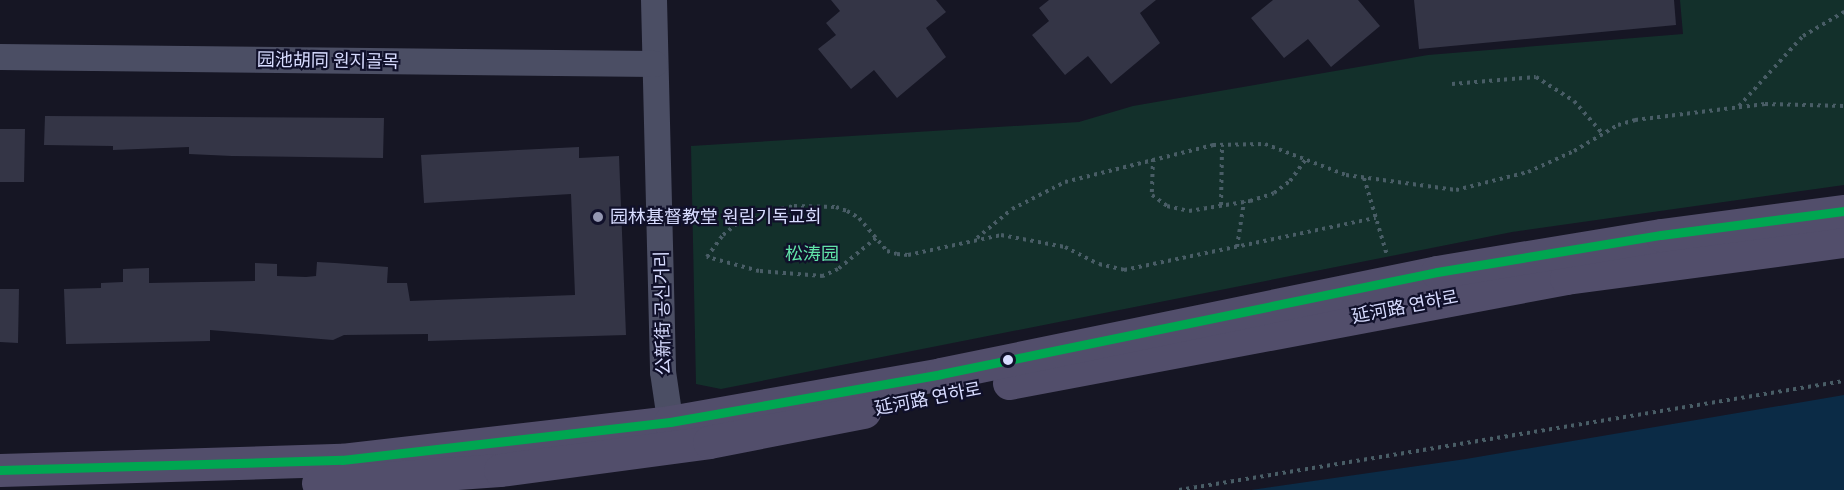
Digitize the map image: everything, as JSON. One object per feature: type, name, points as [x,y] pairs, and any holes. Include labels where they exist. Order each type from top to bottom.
[{"type":"main road","name":"延河路 연하로","points":[[4,490],[366,482],[500,470],[930,376],[1437,272],[1661,235],[1844,212]]},
{"type":"main road","name":"延河路 연하로","points":[[0,470],[342,460],[672,434],[1483,292],[1700,258],[1844,241]]},
{"type":"street","name":"公新街 공신거리","points":[[654,0],[663,372],[672,434]]},
{"type":"street","name":"园池胡同 원지골목","points":[[0,57],[655,64]]},
{"type":"path","points":[[1738,107],[1803,36],[1844,12]]},
{"type":"path","points":[[1452,84],[1536,77],[1574,101],[1602,133]]},
{"type":"path","points":[[977,238],[1012,209],[1065,182],[1154,159],[1222,145],[1265,144],[1305,160],[1364,178],[1439,189],[1496,183],[1556,160],[1602,133],[1635,120],[1738,107],[1844,106]]},
{"type":"path","points":[[1221,205],[1222,145]]},
{"type":"path","points":[[1154,159],[1150,189],[1156,200],[1181,211],[1244,202],[1282,187],[1305,160]]},
{"type":"path","points":[[1364,178],[1389,261]]},
{"type":"path","points":[[1237,247],[1244,202]]},
{"type":"path","points":[[876,238],[838,269],[823,276],[759,271],[707,257],[723,235],[745,217],[794,206],[836,207],[859,218],[876,238],[887,251],[908,255],[977,238],[1001,235],[1065,247],[1099,264],[1124,270],[1376,218]]},
{"type":"path","points":[[1179,490],[1844,381]]},
{"type":"green space","name":"松涛园","points":[[1680,0],[1844,0],[1844,185],[1512,232],[721,389],[696,384],[691,146],[1079,122],[1133,106],[1428,55],[1683,34]]},
{"type":"water","points":[[1844,395],[1844,490],[1251,490],[1466,459]]},
{"type":"building","points":[[831,0],[936,0],[946,12],[926,28],[946,57],[897,98],[874,70],[851,89],[818,49],[836,35],[826,23],[840,11]]},
{"type":"building","points":[[1049,0],[1156,0],[1140,13],[1160,43],[1111,84],[1088,56],[1065,75],[1032,35],[1049,21],[1039,8]]},
{"type":"building","points":[[1273,0],[1358,0],[1380,26],[1331,67],[1308,39],[1284,58],[1251,18]]},
{"type":"building","points":[[1414,0],[1674,0],[1676,25],[1419,49]]},
{"type":"building","points":[[45,116],[384,118],[383,158],[232,156],[189,154],[189,147],[113,150],[113,146],[44,145]]},
{"type":"building","points":[[0,129],[25,129],[24,182],[0,182]]},
{"type":"building","points":[[579,147],[579,158],[619,156],[626,335],[428,341],[428,334],[344,335],[333,340],[210,330],[210,341],[66,344],[64,289],[101,288],[101,283],[123,282],[123,269],[149,268],[149,283],[255,281],[255,263],[277,264],[277,276],[306,277],[316,276],[317,262],[335,263],[388,267],[387,283],[407,283],[410,301],[575,295],[571,194],[424,203],[421,155]]},
{"type":"building","points":[[0,289],[19,289],[18,343],[0,342]]},
{"type":"transit line","points":[[0,470],[342,460],[670,422],[941,374],[1437,272],[1661,235],[1844,211]]},
{"type":"place","name":"园林基督教堂 원림기독교회","points":[[598,217]]}]
